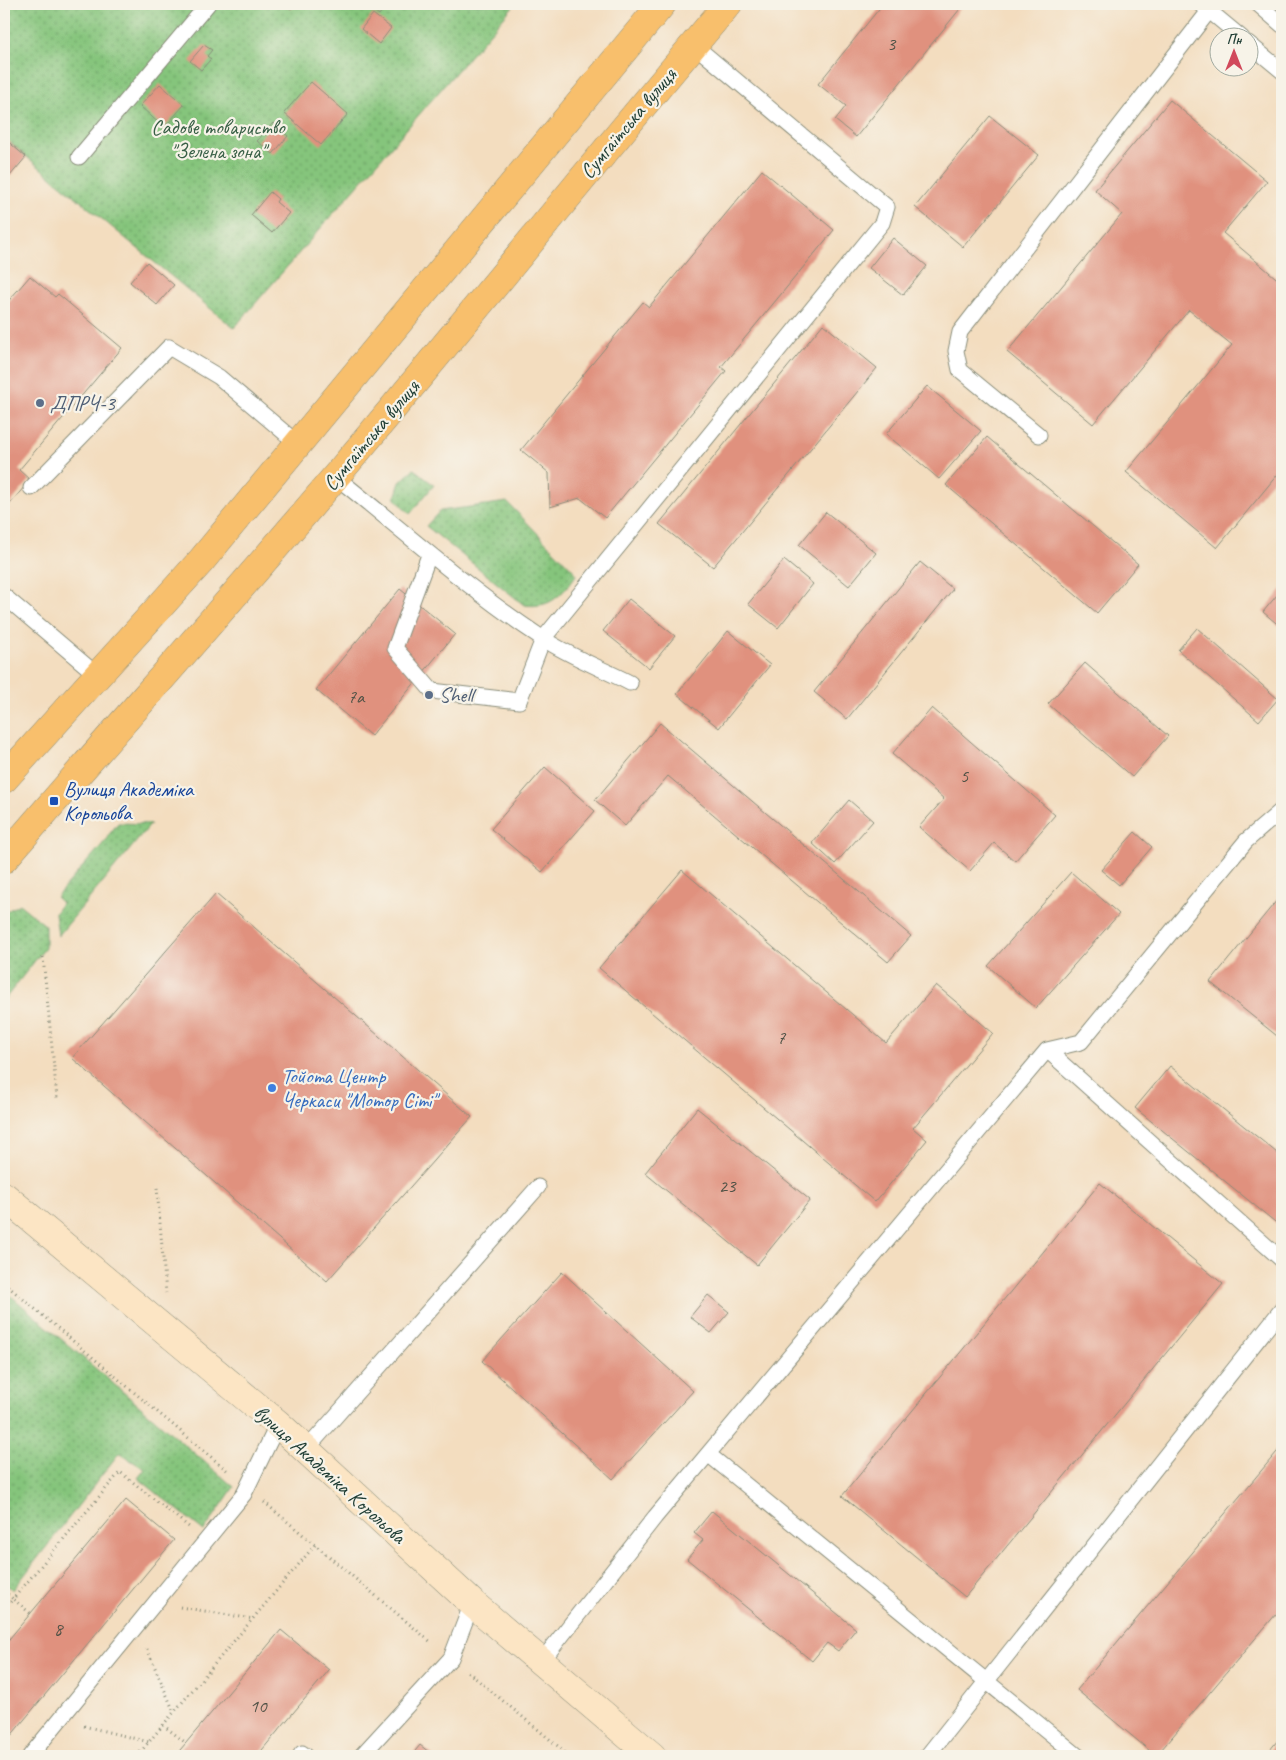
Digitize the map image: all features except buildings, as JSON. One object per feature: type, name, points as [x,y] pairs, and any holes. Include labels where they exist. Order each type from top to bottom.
[{"type":"main road","points":[[4,779],[201,560],[662,4]]},
{"type":"main road","name":"Сумгаїтська вулиця","points":[[4,859],[241,589],[336,477],[728,4]]},
{"type":"street","name":"вулиця Академіка Корольова","points":[[4,1196],[278,1424],[472,1604],[652,1756]]},
{"type":"lane","points":[[79,157],[208,4]]},
{"type":"lane","points":[[1258,4],[1282,25]]},
{"type":"lane","points":[[1039,435],[960,370],[956,351],[960,332],[1205,7],[1230,28]]},
{"type":"lane","points":[[429,555],[395,648],[432,691],[519,700],[543,639],[882,223],[887,207],[694,44]]},
{"type":"lane","points":[[1258,51],[1282,71]]},
{"type":"lane","points":[[31,488],[169,347],[219,377],[298,444]]},
{"type":"lane","points":[[336,477],[403,530],[429,555],[543,639],[630,683]]},
{"type":"lane","points":[[4,596],[97,675]]},
{"type":"lane","points":[[541,1662],[654,1517],[1047,1050],[1081,1042],[1246,841],[1282,810]]},
{"type":"lane","points":[[1047,1050],[1282,1260]]},
{"type":"lane","points":[[305,1451],[538,1187]]},
{"type":"lane","points":[[927,1756],[1282,1309]]},
{"type":"lane","points":[[30,1756],[244,1494],[278,1424]]},
{"type":"lane","points":[[708,1454],[1078,1756]]},
{"type":"lane","points":[[361,1756],[451,1658],[472,1604]]},
{"type":"lane","points":[[300,1756],[302,1753],[306,1756]]},
{"type":"path","points":[[43,957],[57,1098]]},
{"type":"path","points":[[157,1188],[169,1334]]},
{"type":"path","points":[[4,1283],[570,1756]]},
{"type":"path","points":[[4,1609],[120,1472],[206,1540]]},
{"type":"path","points":[[137,1756],[316,1545]]},
{"type":"path","points":[[4,1591],[30,1613]]},
{"type":"path","points":[[155,1603],[253,1619]]},
{"type":"path","points":[[137,1625],[174,1712]]},
{"type":"path","points":[[59,1720],[149,1742]]},
{"type":"path","points":[[164,1725],[186,1742]]},
{"type":"green space","name":"Садове товариство \"Зелена зона\"","points":[[4,4],[515,4],[234,328],[4,138]]},
{"type":"green space","points":[[414,469],[434,485],[410,514],[395,498],[400,482]]},
{"type":"green space","points":[[507,502],[577,574],[561,594],[542,605],[524,605],[426,526],[440,511]]},
{"type":"green space","points":[[118,823],[151,824],[58,936],[55,913],[62,903],[56,897],[108,838]]},
{"type":"green space","points":[[19,904],[45,925],[45,948],[4,1000],[4,913]]},
{"type":"green space","points":[[4,1290],[234,1487],[204,1531],[138,1478],[145,1469],[119,1453],[13,1590],[4,1583]]},
{"type":"place","name":"ДПРЧ-3","points":[[40,403]]},
{"type":"place","name":"Shell","points":[[429,695]]},
{"type":"place","name":"Вулиця Академіка Корольова","points":[[54,801]]},
{"type":"place","name":"Тойота Центр Черкаси \"Мотор Сіті\"","points":[[272,1088]]}]
